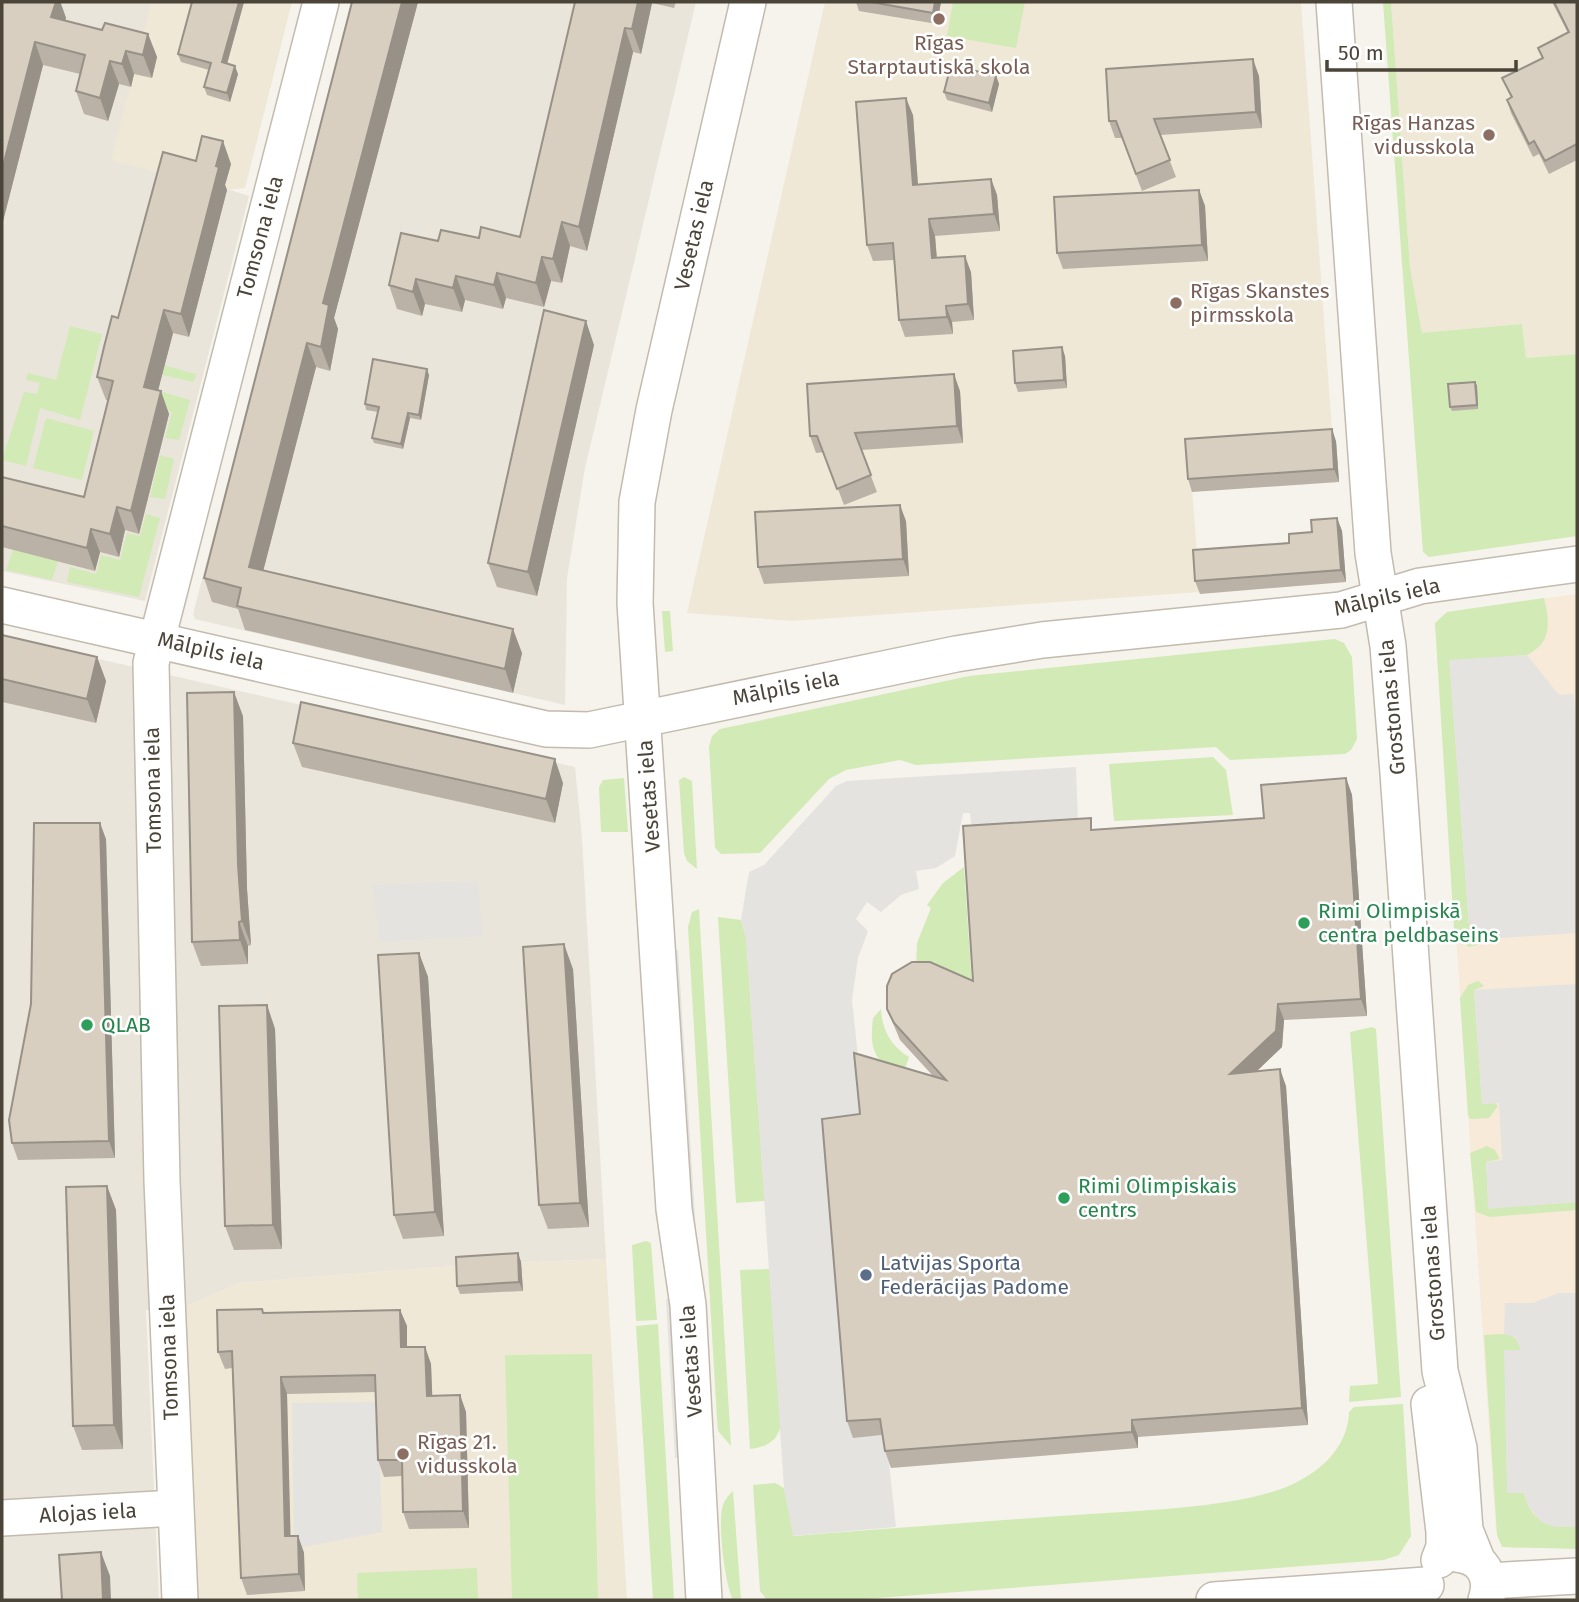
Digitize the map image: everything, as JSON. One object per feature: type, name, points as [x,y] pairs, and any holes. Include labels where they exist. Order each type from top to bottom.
[{"type":"street","name":"Tomsona iela","points":[[180,1600],[155,937],[151,663],[321,2]]},
{"type":"street","name":"Vesetas iela","points":[[704,1600],[688,1305],[674,1209],[635,603],[635,525],[638,490],[748,2]]},
{"type":"street","name":"Grostonas iela","points":[[1334,2],[1373,553],[1382,600],[1398,773],[1440,1371],[1459,1448],[1465,1530],[1484,1580]]},
{"type":"street","name":"Mālpils iela","points":[[2,605],[546,729],[589,730],[956,654],[1042,640],[1341,610],[1382,600],[1420,586],[1577,564]]},
{"type":"street","name":"Grostonas iela","points":[[1431,1582],[1444,1547],[1429,1404],[1440,1371]]},
{"type":"street","name":"Alojas iela","points":[[2,1518],[175,1508]]},
{"type":"street","points":[[1214,1600],[1431,1582],[1458,1554],[1484,1580],[1577,1576]]},
{"type":"shaded area","points":[[7,2],[152,2],[131,87],[227,189],[249,196],[145,601],[2,571],[2,23]]},
{"type":"shaded area","points":[[152,2],[292,2],[245,188],[227,190],[111,160]]},
{"type":"shaded area","points":[[353,2],[696,2],[585,468],[567,578],[565,705],[195,619],[193,614]]},
{"type":"shaded area","name":"Rīgas Skanstes pirmsskola","points":[[825,2],[1301,2],[1333,443],[1192,489],[1200,592],[792,621],[687,613]]},
{"type":"shaded area","name":"Rīgas Hanzas vidusskola","points":[[1391,2],[1577,2],[1577,354],[1526,358],[1522,324],[1422,334],[1410,268]]},
{"type":"shaded area","points":[[1577,594],[1577,1548],[1513,1548],[1503,1545],[1496,1530],[1435,623],[1447,612]]},
{"type":"shaded area","points":[[2,637],[575,767],[582,838],[606,1259],[466,1265],[239,1283],[183,1308],[146,1310],[159,1600],[2,1600]]},
{"type":"shaded area","points":[[1527,655],[1559,695],[1574,694],[1577,748],[1577,933],[1470,940],[1449,660]]},
{"type":"shaded area","points":[[1076,767],[1078,824],[972,831],[970,813],[963,813],[955,856],[936,868],[916,871],[919,889],[901,895],[881,912],[867,902],[856,919],[868,931],[858,958],[852,1000],[866,1131],[853,1437],[886,1435],[896,1527],[793,1536],[784,1488],[746,937],[741,920],[749,872],[764,865],[836,786],[847,781]]},
{"type":"shaded area","points":[[478,881],[483,936],[379,942],[373,885]]},
{"type":"shaded area","points":[[671,950],[678,950],[698,1264],[691,1265]]},
{"type":"shaded area","points":[[1577,984],[1577,1202],[1488,1209],[1486,1162],[1502,1160],[1499,1103],[1482,1104],[1474,990]]},
{"type":"shaded area","name":"Rīgas 21. vidusskola","points":[[606,1259],[627,1600],[194,1600],[183,1308],[239,1283],[466,1265]]},
{"type":"shaded area","points":[[1559,1293],[1577,1293],[1577,1527],[1555,1527],[1541,1522],[1529,1507],[1524,1493],[1507,1493],[1504,1350],[1521,1350],[1515,1337],[1504,1334],[1505,1303],[1533,1303]]},
{"type":"shaded area","points":[[666,1299],[675,1299],[685,1458],[675,1458]]},
{"type":"shaded area","points":[[378,1402],[382,1532],[294,1549],[292,1403]]},
{"type":"green space","points":[[953,2],[1025,2],[1016,48],[947,36]]},
{"type":"green space","points":[[1383,2],[1391,2],[1410,268],[1422,333],[1522,324],[1526,358],[1577,354],[1577,536],[1429,557],[1423,552]]},
{"type":"green space","points":[[70,326],[102,334],[80,420],[40,408],[26,466],[2,460],[24,392],[37,394],[40,383],[26,380],[28,373],[56,380]]},
{"type":"green space","points":[[164,365],[196,374],[194,382],[162,375]]},
{"type":"green space","points":[[159,391],[190,400],[179,440],[165,438],[172,412],[155,408]]},
{"type":"green space","points":[[46,418],[94,431],[82,480],[33,468]]},
{"type":"green space","points":[[160,455],[174,459],[165,499],[150,497]]},
{"type":"green space","points":[[146,514],[160,518],[139,597],[67,582],[70,567],[96,574],[101,555],[120,560],[127,533],[140,536]]},
{"type":"green space","points":[[13,550],[58,561],[52,580],[6,570]]},
{"type":"green space","points":[[1544,598],[1547,631],[1535,650],[1527,655],[1450,661],[1470,940],[1478,940],[1481,944],[1469,947],[1456,937],[1454,928],[1435,623],[1447,612]]},
{"type":"green space","points":[[662,611],[670,611],[673,651],[665,652]]},
{"type":"green space","points":[[1335,639],[1344,643],[1352,657],[1357,739],[1351,750],[1345,754],[1230,760],[1216,747],[916,765],[900,760],[846,770],[829,779],[760,853],[721,854],[715,848],[709,747],[712,736],[720,729],[969,676]]},
{"type":"green space","points":[[1213,757],[1226,770],[1233,815],[1114,821],[1109,764]]},
{"type":"green space","points":[[684,777],[692,781],[697,869],[687,861],[684,853],[679,780]]},
{"type":"green space","points":[[624,778],[628,832],[601,832],[599,787],[603,780]]},
{"type":"green space","points":[[964,867],[972,986],[916,967],[917,943],[931,908],[927,905],[943,883]]},
{"type":"green space","points":[[699,909],[731,1446],[718,1431],[717,1419],[688,927],[692,912]]},
{"type":"green space","points":[[718,917],[741,920],[746,937],[765,1201],[736,1203]]},
{"type":"green space","points":[[1478,981],[1484,986],[1474,990],[1482,1104],[1495,1103],[1498,1106],[1489,1118],[1470,1119],[1460,998],[1468,985]]},
{"type":"green space","points":[[881,1009],[883,1024],[889,1037],[897,1048],[909,1057],[902,1077],[880,1060],[873,1047],[873,1018]]},
{"type":"green space","points":[[1372,1027],[1376,1029],[1401,1397],[1349,1402],[1350,1386],[1378,1384],[1350,1032]]},
{"type":"green space","points":[[1487,1146],[1495,1150],[1500,1159],[1486,1162],[1489,1208],[1577,1202],[1577,1210],[1490,1217],[1476,1212],[1470,1153]]},
{"type":"green space","points":[[646,1241],[651,1243],[657,1320],[636,1321],[632,1245]]},
{"type":"green space","points":[[770,1269],[781,1425],[777,1436],[770,1443],[750,1449],[740,1270]]},
{"type":"green space","points":[[658,1324],[674,1600],[653,1600],[636,1326]]},
{"type":"green space","points":[[1504,1334],[1516,1339],[1521,1350],[1505,1350],[1517,1461],[1527,1501],[1533,1513],[1542,1521],[1577,1527],[1577,1549],[1502,1547],[1497,1535],[1484,1335]]},
{"type":"green space","points":[[592,1354],[598,1600],[512,1600],[505,1355]]},
{"type":"green space","points":[[1403,1404],[1411,1536],[1399,1555],[1384,1560],[850,1600],[767,1600],[760,1591],[753,1485],[775,1483],[784,1488],[794,1536],[1198,1506],[1254,1497],[1299,1481],[1327,1461],[1334,1452],[1345,1434],[1349,1412],[1354,1407]]},
{"type":"green space","points":[[733,1491],[741,1600],[733,1600],[730,1592],[721,1538],[723,1505]]},
{"type":"green space","points":[[477,1568],[478,1600],[358,1600],[357,1573]]},
{"type":"building","points":[[2,2],[56,2],[51,17],[102,30],[105,23],[148,34],[143,55],[126,51],[122,64],[110,61],[100,98],[76,91],[85,55],[35,42],[2,170]]},
{"type":"building","points":[[192,2],[239,2],[222,62],[235,66],[227,93],[204,87],[211,63],[178,54]]},
{"type":"building","points":[[352,2],[402,2],[323,303],[329,305],[321,347],[307,343],[249,567],[513,629],[505,669],[237,606],[241,588],[204,578]]},
{"type":"building","points":[[575,2],[638,2],[632,29],[625,28],[579,227],[562,222],[553,259],[542,257],[536,283],[497,273],[494,285],[456,276],[453,288],[416,279],[413,292],[389,285],[401,233],[438,241],[441,230],[479,238],[481,227],[520,237]]},
{"type":"building","points":[[871,2],[935,2],[933,13]]},
{"type":"building","points":[[1554,2],[1577,2],[1577,144],[1545,161],[1534,141],[1529,144],[1507,100],[1512,97],[1502,78],[1543,58],[1538,48],[1569,32]]},
{"type":"building","points":[[1253,59],[1256,112],[1154,119],[1170,160],[1136,174],[1116,121],[1109,121],[1106,69]]},
{"type":"building","points":[[951,65],[996,76],[989,103],[944,92]]},
{"type":"building","points":[[906,98],[913,185],[991,179],[994,214],[929,219],[932,258],[965,256],[968,304],[946,306],[947,317],[899,320],[893,243],[867,245],[856,102]]},
{"type":"building","points":[[202,136],[223,141],[216,166],[219,167],[181,314],[164,310],[144,387],[161,391],[131,511],[117,507],[110,534],[91,529],[87,548],[2,526],[2,477],[84,497],[113,381],[97,377],[112,316],[118,318],[163,152],[196,161]]},
{"type":"building","points":[[1199,190],[1202,245],[1057,253],[1054,197]]},
{"type":"building","points":[[544,310],[586,321],[528,572],[488,563]]},
{"type":"building","points":[[1062,347],[1064,380],[1015,383],[1013,351]]},
{"type":"building","points":[[373,359],[427,369],[419,415],[408,413],[401,444],[372,438],[379,407],[365,404]]},
{"type":"building","points":[[954,374],[957,426],[855,433],[871,475],[837,489],[817,436],[810,436],[807,384]]},
{"type":"building","points":[[1475,382],[1477,405],[1450,407],[1448,384]]},
{"type":"building","points":[[1332,429],[1334,469],[1188,479],[1185,439]]},
{"type":"building","points":[[900,505],[903,559],[758,567],[755,512]]},
{"type":"building","points":[[1337,518],[1341,570],[1195,581],[1193,550],[1289,543],[1289,534],[1312,532],[1311,520]]},
{"type":"building","points":[[2,635],[97,657],[87,699],[2,679]]},
{"type":"building","points":[[234,692],[242,921],[239,922],[240,940],[192,942],[187,693]]},
{"type":"building","points":[[301,702],[555,759],[546,799],[293,743]]},
{"type":"building","name":"Rimi Olimpiskais centrs","points":[[1346,778],[1361,999],[1278,1004],[1276,1031],[1230,1074],[1280,1069],[1302,1408],[1132,1420],[1132,1432],[885,1451],[880,1419],[847,1421],[822,1119],[860,1114],[854,1053],[946,1080],[894,1023],[887,1009],[887,986],[892,974],[912,962],[930,962],[973,981],[963,826],[1091,818],[1091,830],[1264,818],[1261,785]]},
{"type":"building","points":[[34,823],[100,823],[109,1141],[12,1143],[9,1120],[31,1004]]},
{"type":"building","points":[[564,944],[580,1203],[539,1205],[523,947]]},
{"type":"building","points":[[419,953],[435,1212],[394,1215],[378,955]]},
{"type":"building","points":[[267,1005],[273,1225],[225,1226],[219,1006]]},
{"type":"building","points":[[107,1186],[114,1425],[73,1426],[66,1187]]},
{"type":"building","points":[[518,1253],[519,1282],[457,1286],[456,1257]]},
{"type":"building","points":[[262,1309],[263,1313],[400,1310],[401,1347],[425,1347],[427,1396],[460,1395],[463,1511],[403,1512],[402,1460],[378,1460],[375,1375],[281,1377],[285,1536],[298,1536],[299,1574],[241,1578],[232,1351],[218,1352],[217,1310]]},
{"type":"building","points":[[101,1552],[103,1600],[62,1600],[59,1555]]},
{"type":"place","name":"Rīgas Starptautiskā skola","points":[[939,19]]},
{"type":"place","name":"Rīgas Hanzas vidusskola","points":[[1489,135]]},
{"type":"place","name":"Rīgas Skanstes pirmsskola","points":[[1176,303]]},
{"type":"place","name":"Rimi Olimpiskā centra peldbaseins","points":[[1304,923]]},
{"type":"place","name":"QLAB","points":[[87,1025]]},
{"type":"place","name":"Rimi Olimpiskais centrs","points":[[1064,1198]]},
{"type":"place","name":"Latvijas Sporta Federācijas Padome","points":[[866,1275]]},
{"type":"place","name":"Rīgas 21. vidusskola","points":[[403,1454]]}]
